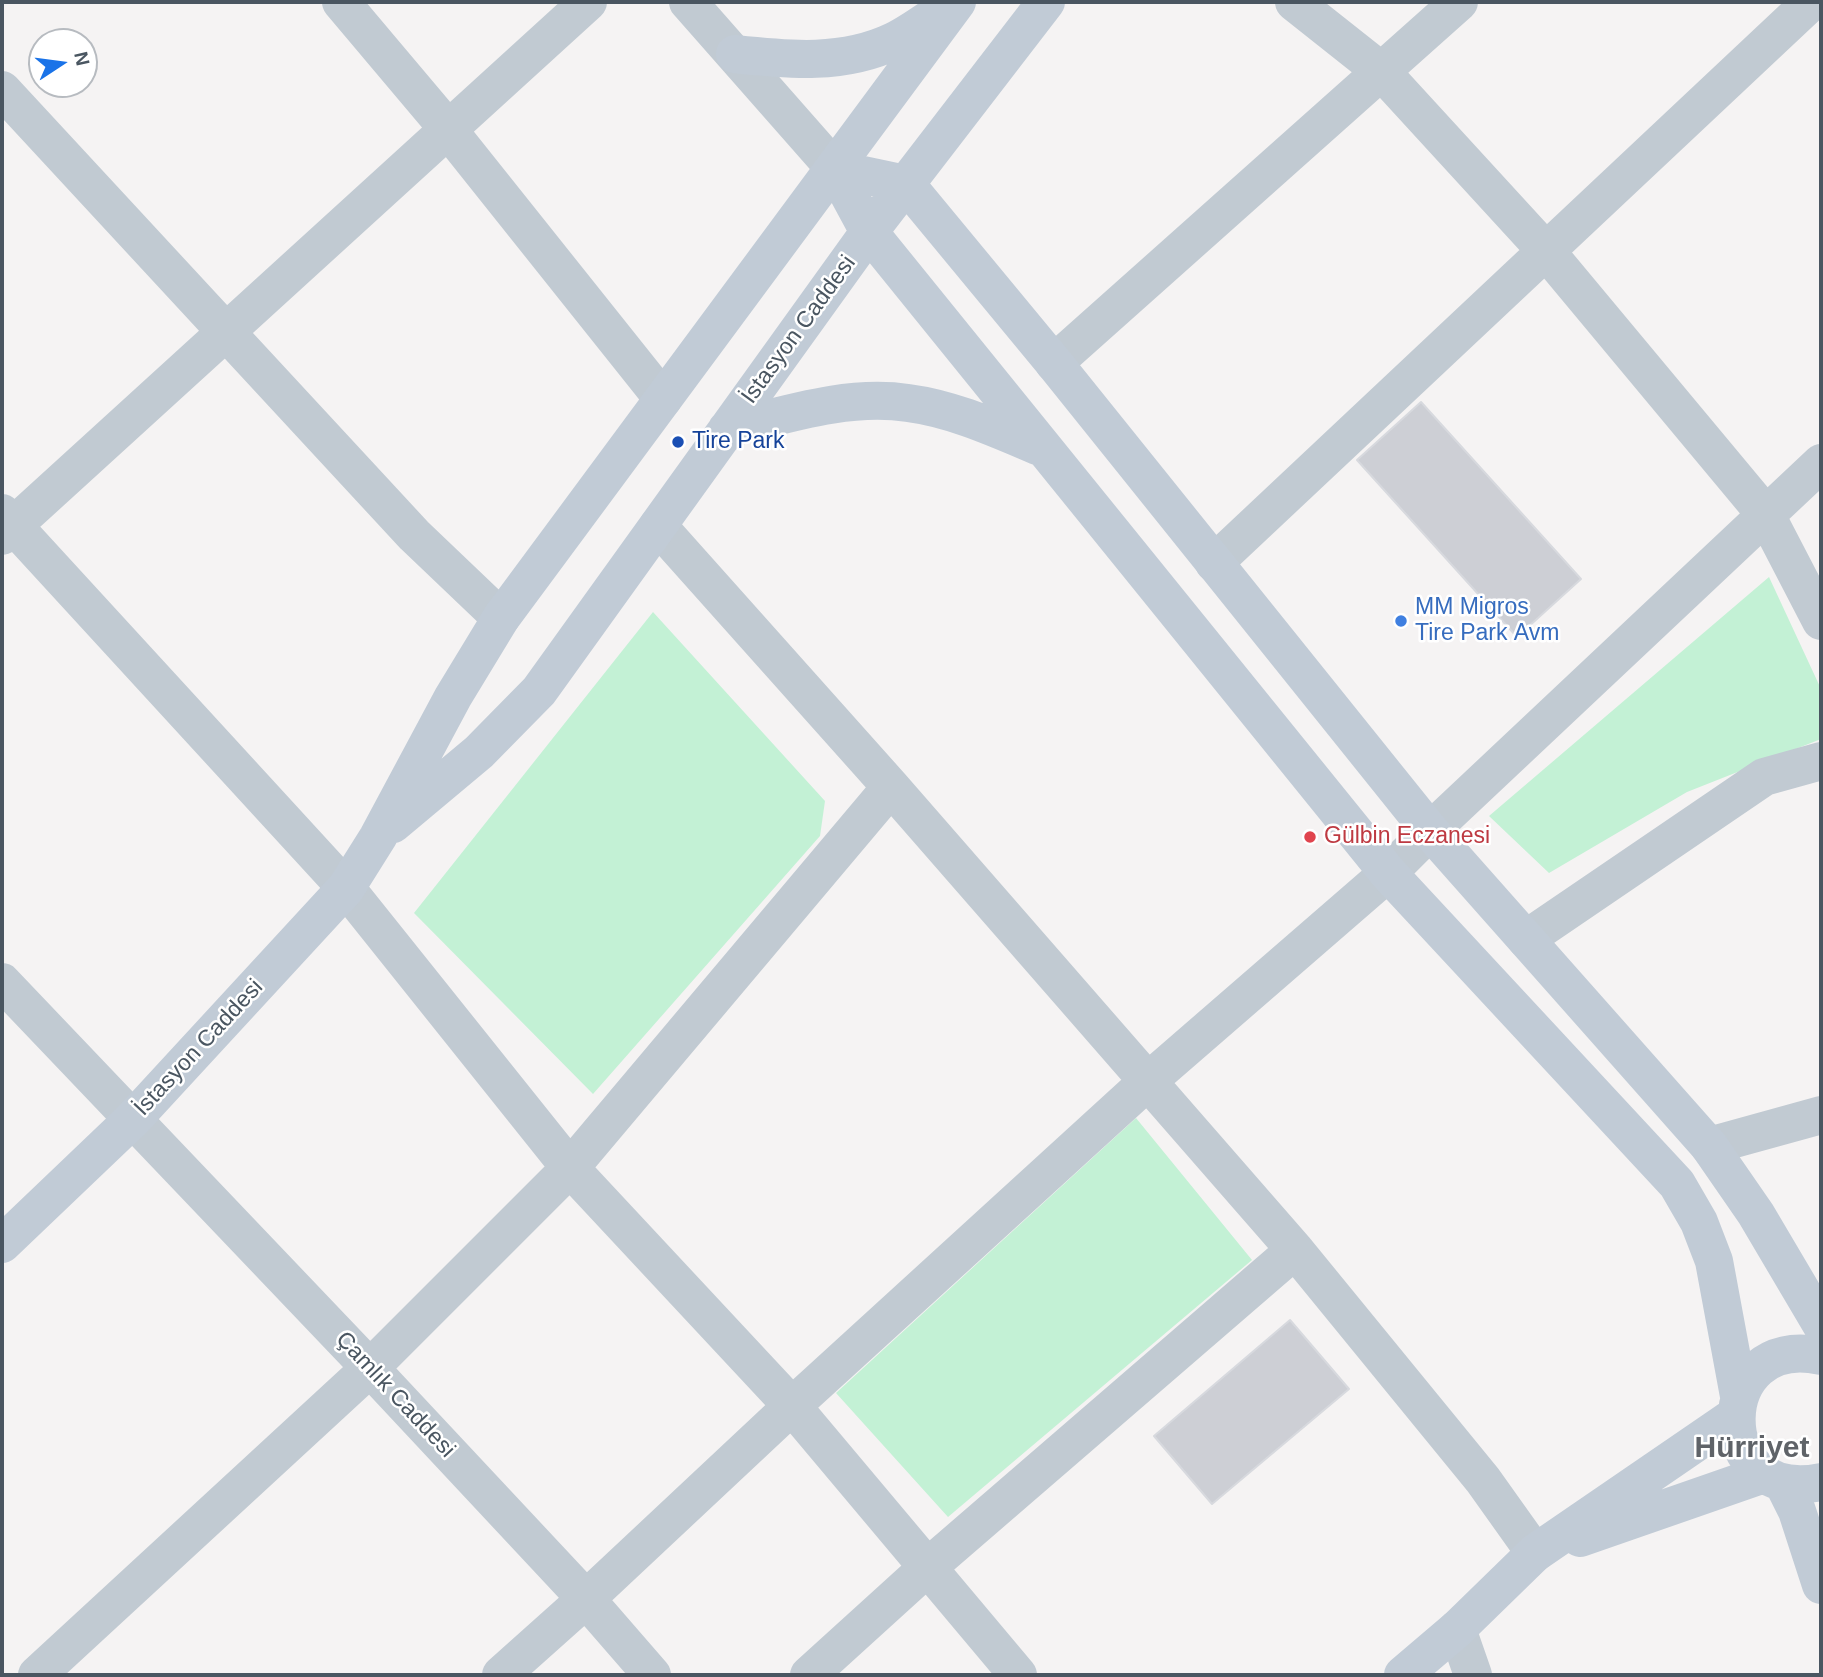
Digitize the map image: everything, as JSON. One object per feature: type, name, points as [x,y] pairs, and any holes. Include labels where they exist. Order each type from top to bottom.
[{"type":"street","points":[[341,2],[448,130],[663,399]]},
{"type":"street","points":[[588,2],[226,332],[6,525],[346,888],[569,1168],[792,1406],[1018,1675]]},
{"type":"street","points":[[688,2],[835,169],[869,232],[1388,873],[1677,1184],[1699,1222],[1714,1261],[1737,1406],[1738,1438],[1748,1458],[1774,1479],[1797,1511],[1821,1586]]},
{"type":"street","points":[[735,54],[789,60],[848,55],[893,41],[957,2]]},
{"type":"street","name":"İstasyon Caddesi","points":[[2,1244],[133,1119],[346,888],[379,837],[453,697],[501,618],[957,2]]},
{"type":"street","name":"İstasyon Caddesi","points":[[379,837],[479,752],[539,691],[869,232],[1046,2]]},
{"type":"street","points":[[1294,2],[1381,71],[1546,251],[1766,515],[1821,621]]},
{"type":"street","points":[[1054,363],[1459,2]]},
{"type":"street","points":[[1214,563],[1811,2]]},
{"type":"street","points":[[2,89],[414,535],[501,618]]},
{"type":"street","points":[[835,169],[906,184],[1054,363],[1430,831],[1709,1146],[1756,1214],[1821,1324]]},
{"type":"street","points":[[727,429],[836,404],[906,402],[983,423],[1044,449]]},
{"type":"street","points":[[501,1675],[1147,1082],[1388,873],[1821,463]]},
{"type":"street","points":[[658,526],[891,787],[1295,1250],[1483,1480],[1535,1553]]},
{"type":"street","points":[[1525,939],[1764,777],[1821,761]]},
{"type":"street","points":[[37,1675],[370,1368],[569,1168],[891,787]]},
{"type":"street","name":"Çamlık Caddesi","points":[[2,982],[370,1368],[586,1599],[652,1675]]},
{"type":"street","points":[[1709,1146],[1821,1115]]},
{"type":"street","points":[[809,1675],[928,1567],[1295,1250]]},
{"type":"street","points":[[1403,1675],[1457,1629],[1535,1553],[1737,1406],[1749,1379],[1763,1365],[1781,1356],[1800,1353],[1821,1356]]},
{"type":"street","points":[[1535,1553],[1774,1479],[1804,1486],[1821,1482]]},
{"type":"street","points":[[1457,1629],[1473,1675]]},
{"type":"green space","points":[[1769,577],[1821,689],[1821,739],[1687,792],[1549,873],[1489,816]]},
{"type":"green space","points":[[653,612],[825,801],[820,836],[593,1094],[414,913]]},
{"type":"green space","points":[[1136,1118],[1252,1260],[948,1517],[836,1393]]},
{"type":"building","points":[[1421,402],[1581,579],[1517,637],[1357,460]]},
{"type":"building","points":[[1290,1320],[1349,1389],[1212,1504],[1154,1436]]},
{"type":"place","name":"Tire Park","points":[[678,442]]},
{"type":"place","name":"MM Migros Tire Park Avm","points":[[1401,621]]},
{"type":"place","name":"Gülbin Eczanesi","points":[[1310,837]]},
{"type":"district","name":"Hürriyet","points":[[1752,1449]]}]
